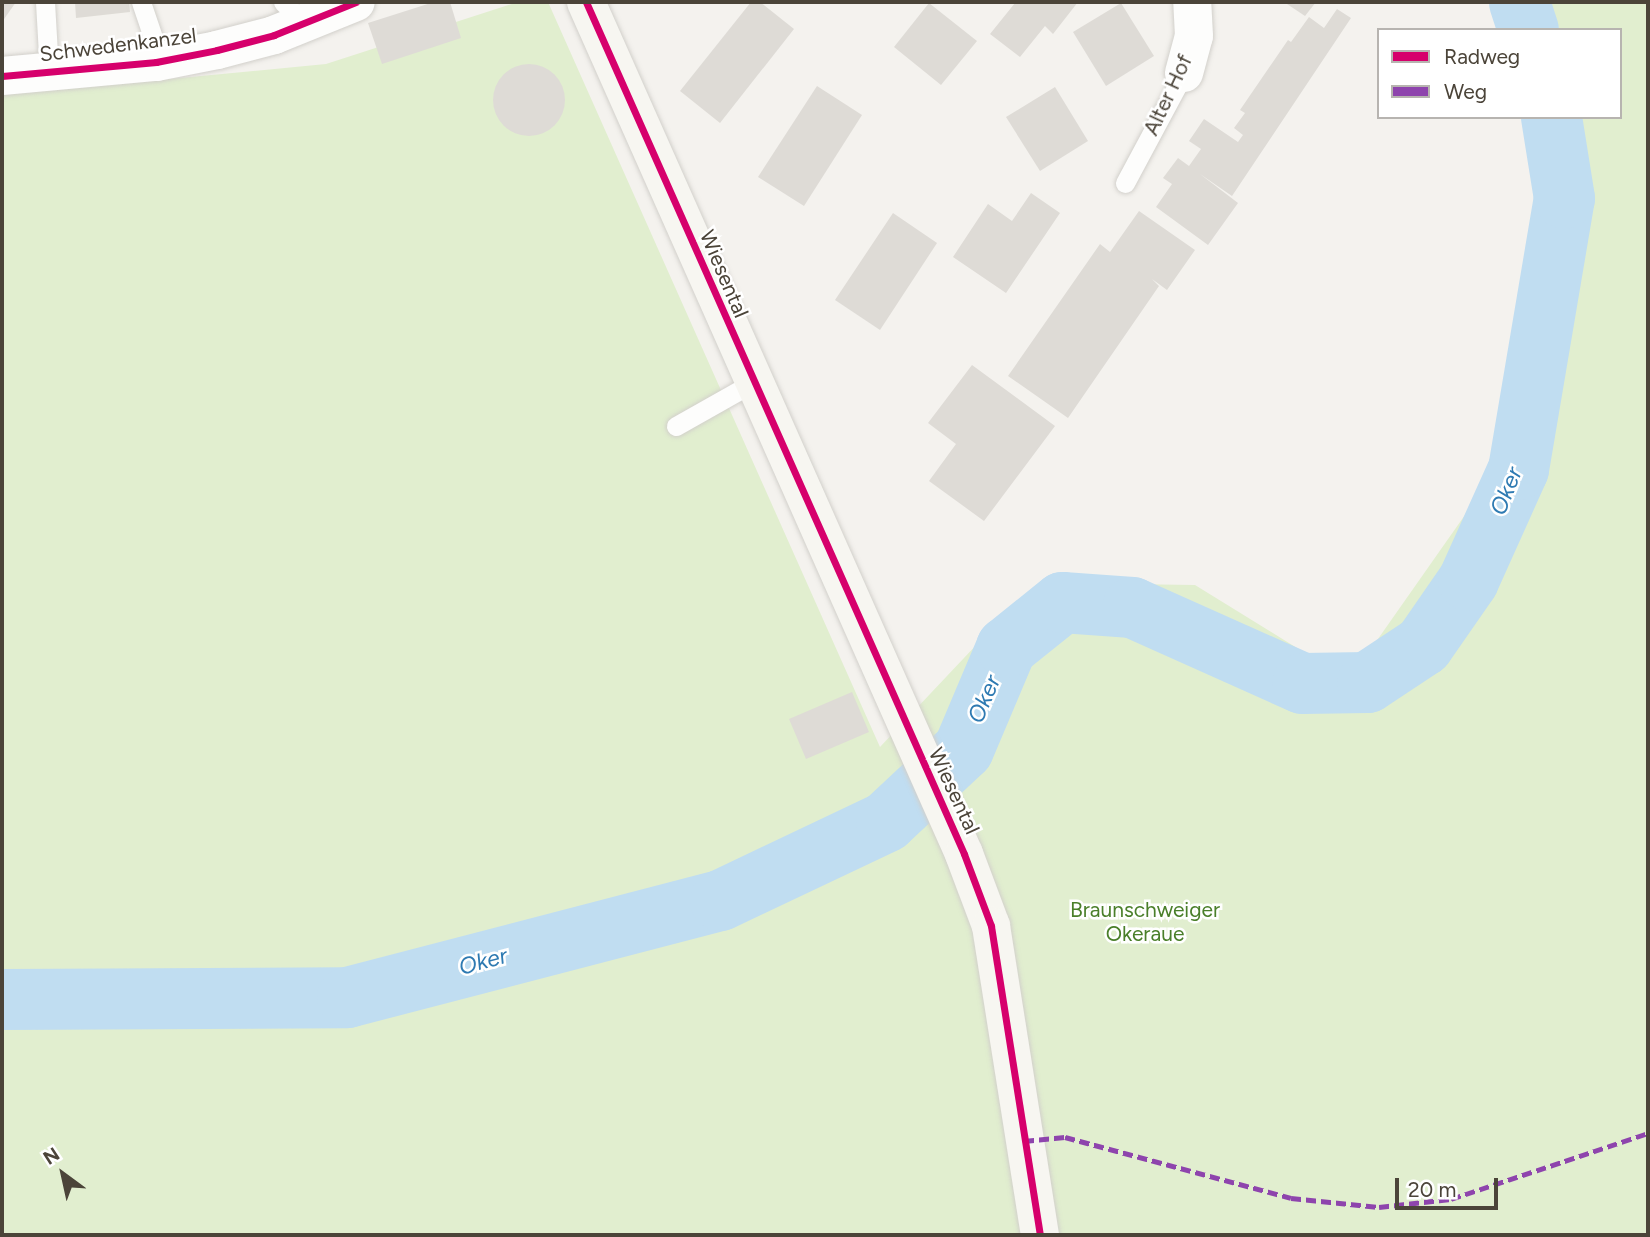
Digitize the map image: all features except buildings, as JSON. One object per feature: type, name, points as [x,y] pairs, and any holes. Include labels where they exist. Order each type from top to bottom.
[{"type":"street","name":"Wiesental","points":[[586,2],[904,727],[964,854],[991,926],[1002,979],[1040,1235]]},
{"type":"street","name":"Alter Hof","points":[[1184,73],[1194,36],[1192,2]]},
{"type":"street","name":"Schwedenkanzel","points":[[2,76],[161,61],[274,35],[293,12],[345,4]]},
{"type":"lane","points":[[45,2],[48,72]]},
{"type":"lane","points":[[141,2],[161,61]]},
{"type":"lane","name":"Alter Hof","points":[[1125,183],[1184,73]]},
{"type":"lane","points":[[676,426],[752,383]]},
{"type":"green space","name":"Braunschweiger Okeraue","points":[[518,2],[548,2],[880,747],[980,641],[1058,583],[1195,585],[1318,661],[1366,656],[1486,485],[1555,201],[1534,119],[1622,119],[1622,28],[1508,28],[1502,2],[1648,2],[1648,1235],[2,1235],[2,95],[326,64]]},
{"type":"waterway","name":"Oker","points":[[1519,2],[1527,28]]},
{"type":"waterway","name":"Oker","points":[[2,999],[347,997],[720,900],[886,821],[963,749],[1006,647],[1062,602],[1132,607],[1302,683],[1367,682],[1423,645],[1468,580],[1518,469],[1564,198],[1551,119]]},
{"type":"marked path","points":[[1024,1141],[1065,1137],[1291,1198],[1379,1207],[1451,1199],[1648,1133]]},
{"type":"cycle path","points":[[2,76],[156,62],[217,50],[274,35],[356,2]]},
{"type":"cycle path","points":[[586,2],[964,854],[991,926],[1040,1235]]}]
